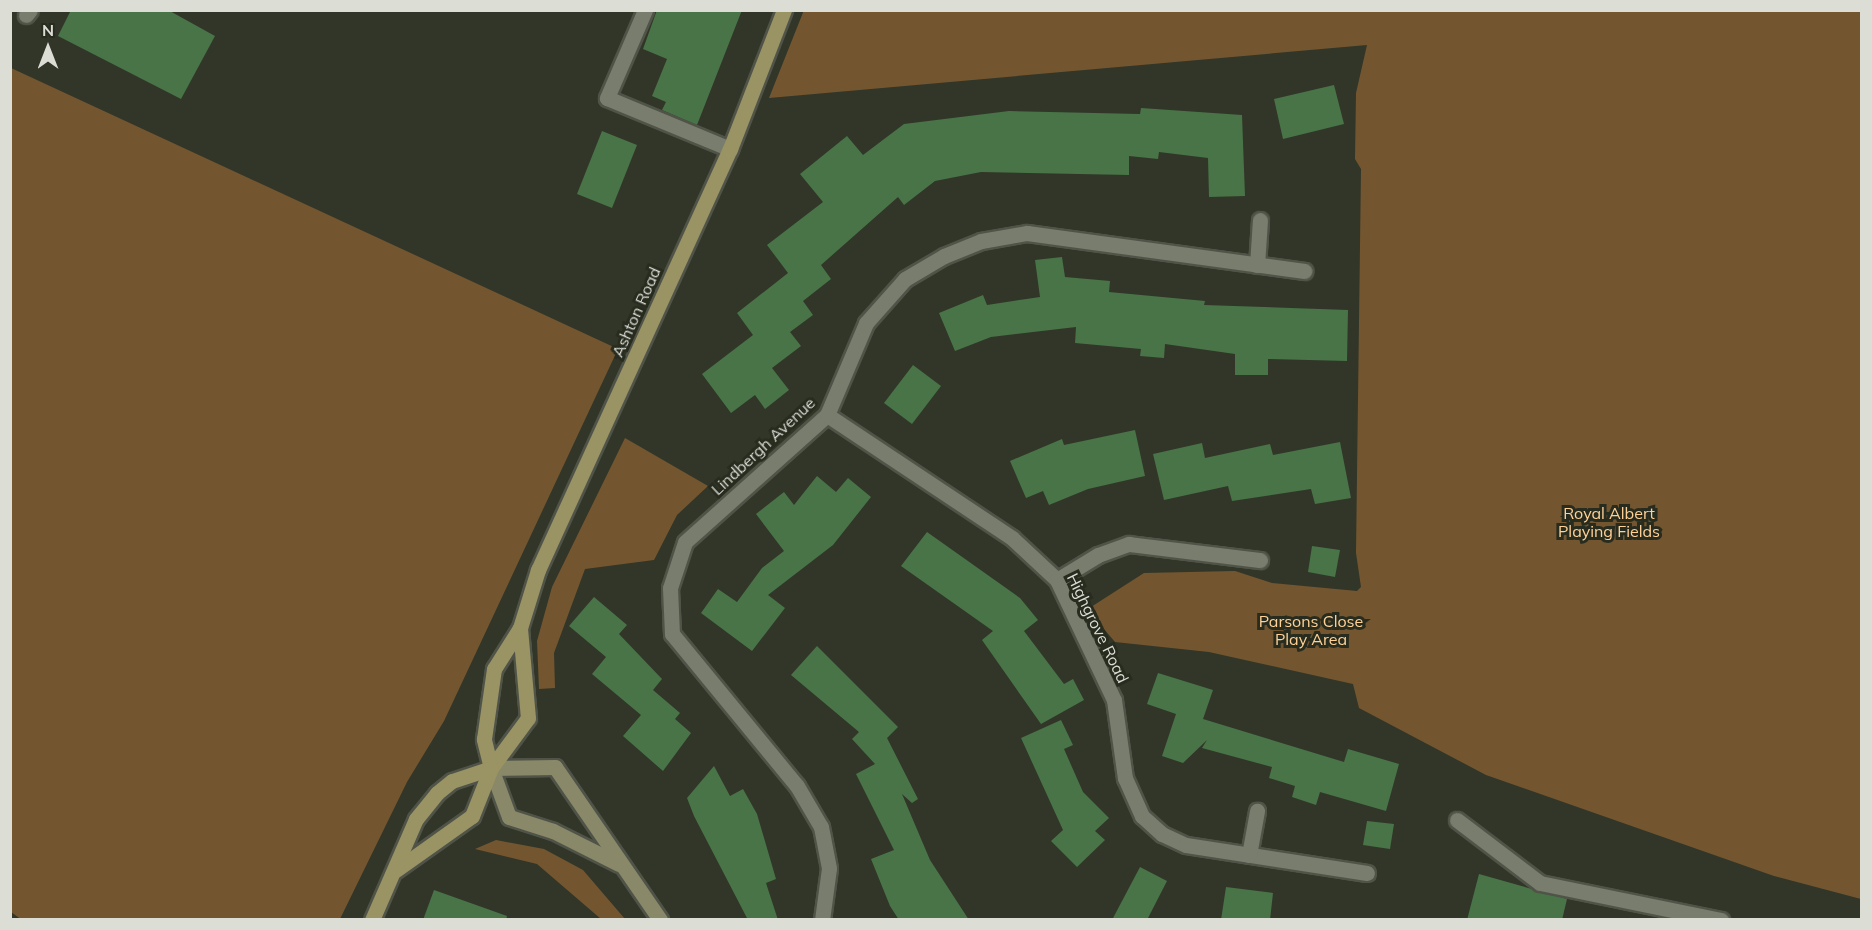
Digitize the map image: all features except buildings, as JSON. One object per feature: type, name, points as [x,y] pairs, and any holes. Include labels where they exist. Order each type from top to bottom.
[{"type":"main road","name":"Ashton Road","points":[[491,768],[484,739],[489,689],[519,628],[538,570],[730,150],[784,10]]},
{"type":"main road","name":"Ashton Road","points":[[396,870],[472,816],[491,768],[528,718],[519,628]]},
{"type":"main road","name":"Ashton Road","points":[[372,920],[396,870],[416,819],[437,793],[452,781],[491,768]]},
{"type":"street","points":[[645,10],[607,98],[730,150]]},
{"type":"street","points":[[1257,265],[1260,220]]},
{"type":"street","name":"Lindbergh Avenue","points":[[822,920],[829,868],[821,827],[797,786],[672,634],[669,610],[675,563],[685,542],[827,415],[866,323],[885,297],[934,262],[981,241],[1027,233],[1304,271]]},
{"type":"street","name":"Highgrove Road","points":[[827,415],[1012,538],[1057,580],[1114,700],[1125,778],[1142,816],[1186,845],[1367,873]]},
{"type":"street","points":[[1057,580],[1098,555],[1129,544],[1260,560]]},
{"type":"street","points":[[619,864],[553,831],[509,817],[491,768],[555,767],[602,829],[619,864],[660,920]]},
{"type":"street","points":[[1249,855],[1257,811]]},
{"type":"street","points":[[1457,820],[1540,883],[1721,920]]},
{"type":"green space","name":"Royal Albert Playing Fields","points":[[804,10],[1861,11],[1861,899],[1774,876],[1486,775],[1359,708],[1353,684],[1209,652],[1115,642],[1098,622],[1091,607],[1144,573],[1235,571],[1272,583],[1357,591],[1361,587],[1356,553],[1361,169],[1355,159],[1356,93],[1367,45],[769,98]]},
{"type":"green space","points":[[11,68],[618,349],[444,721],[407,782],[340,919],[22,920],[11,912]]},
{"type":"green space","points":[[625,438],[708,486],[677,515],[654,560],[585,569],[554,653],[555,688],[539,689],[537,641],[552,587]]},
{"type":"green space","points":[[496,840],[544,849],[583,870],[625,919],[601,919],[537,864],[475,849]]},
{"type":"park label","name":"Parsons Close Play Area","points":[[1311,630]]}]
